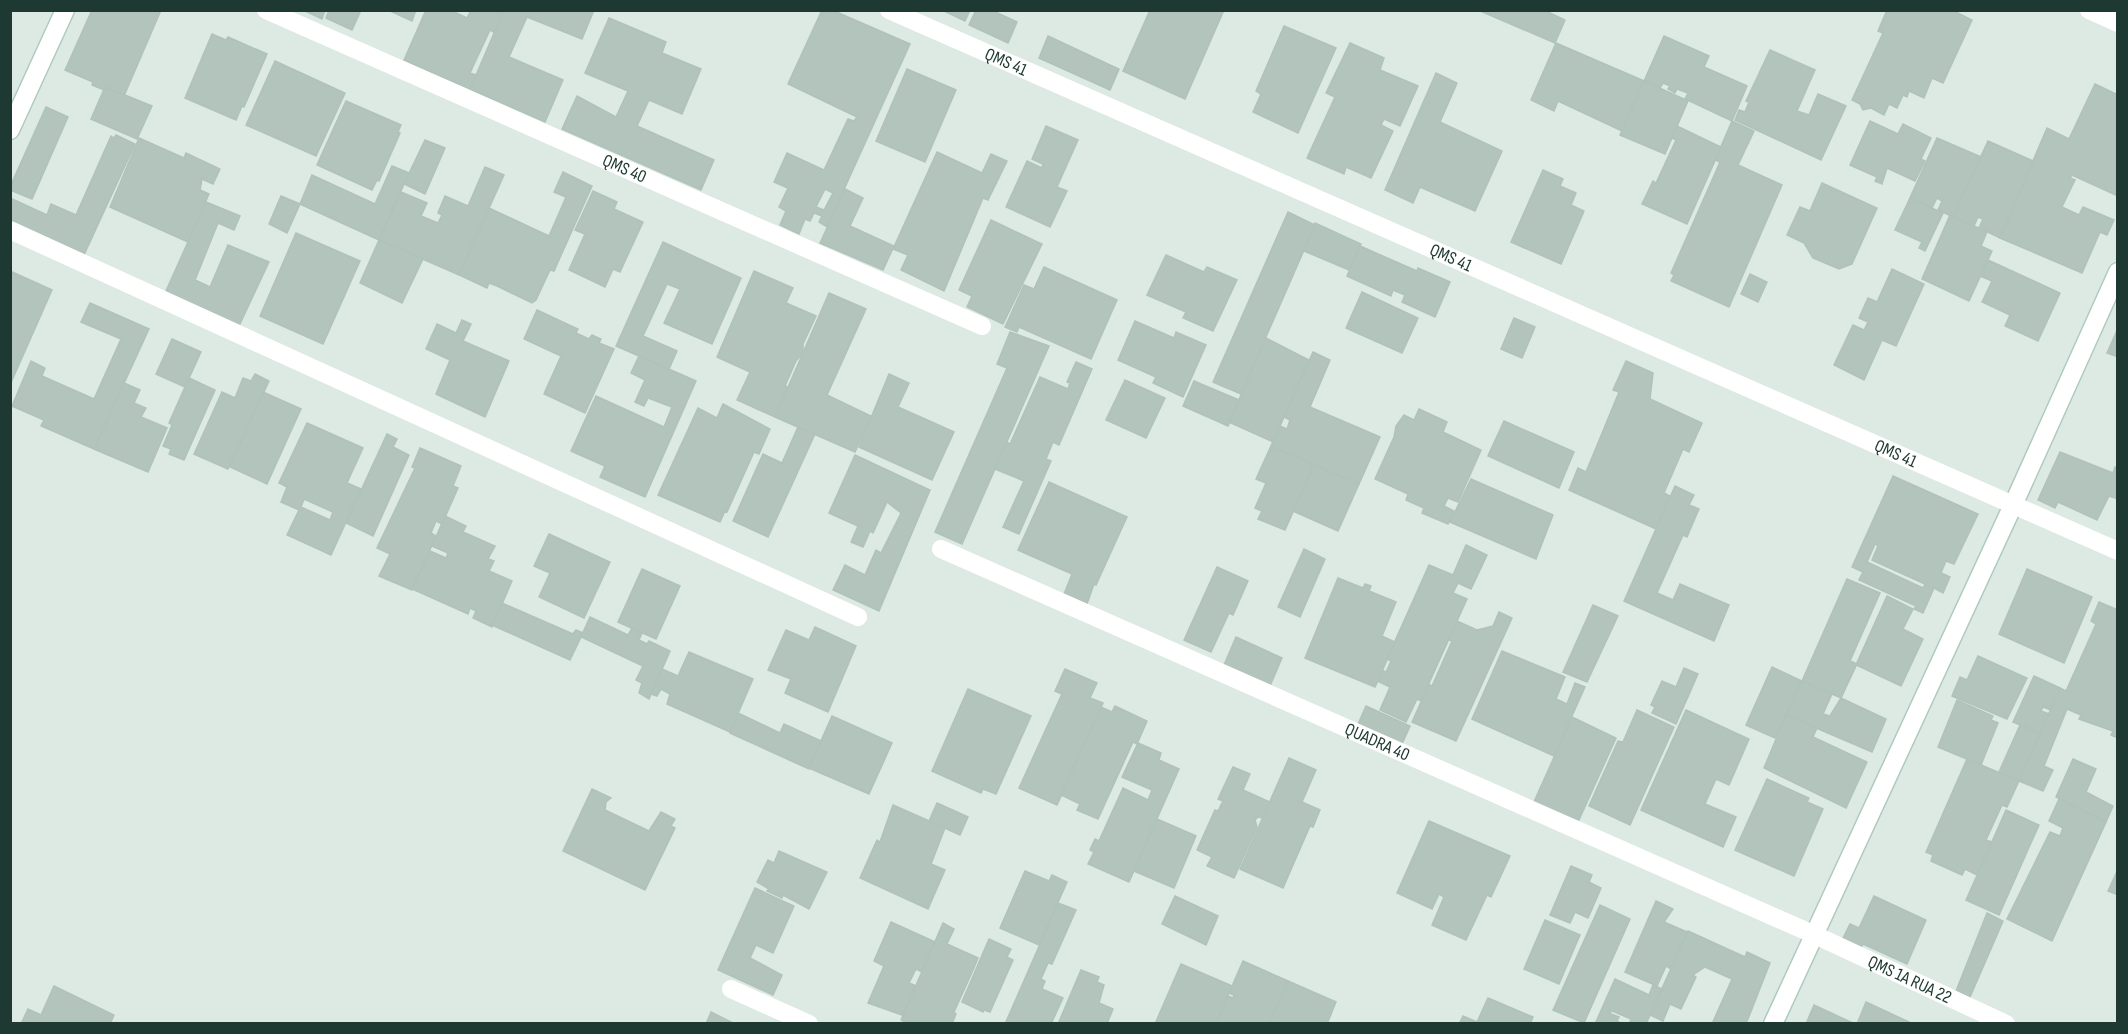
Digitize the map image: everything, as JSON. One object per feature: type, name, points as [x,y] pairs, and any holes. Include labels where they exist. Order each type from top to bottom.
[{"type":"street","points":[[10,130],[65,10]]},
{"type":"street","name":"QMS 40","points":[[267,10],[982,326]]},
{"type":"street","name":"QMS 41","points":[[889,10],[2014,503],[2118,551]]},
{"type":"street","points":[[2089,10],[2118,23]]},
{"type":"street","points":[[10,230],[858,617]]},
{"type":"street","points":[[1773,1023],[2014,503],[2118,272]]},
{"type":"street","name":"QUADRA 40","points":[[941,549],[1815,935]]},
{"type":"street","name":"QMS 1A RUA 22","points":[[1815,935],[2006,1023]]},
{"type":"street","points":[[731,989],[809,1023]]},
{"type":"building","points":[[92,10],[161,10],[124,96],[105,87],[104,90],[92,85],[93,82],[65,70]]},
{"type":"building","points":[[303,10],[325,10],[322,19]]},
{"type":"building","points":[[329,10],[361,10],[352,30],[326,18]]},
{"type":"building","points":[[388,10],[416,10],[412,21]]},
{"type":"building","points":[[426,10],[450,10],[467,18],[471,10],[503,13],[495,33],[490,30],[470,73],[476,75],[470,89],[404,60]]},
{"type":"building","points":[[504,10],[594,10],[582,39],[527,17],[509,57],[563,80],[545,122],[470,89]]},
{"type":"building","points":[[822,10],[832,10],[910,44],[827,227],[819,222],[822,216],[814,213],[810,221],[805,219],[799,234],[780,225],[786,211],[779,207],[788,188],[774,182],[787,153],[824,170],[848,119],[854,121],[857,117],[788,84]],"holes":[[[825,189],[833,193],[824,210],[816,207]]]},
{"type":"building","points":[[942,10],[970,10],[965,21]]},
{"type":"building","points":[[976,10],[991,10],[1017,22],[1008,43],[969,25]]},
{"type":"building","points":[[1150,10],[1224,10],[1185,99],[1123,71]]},
{"type":"building","points":[[1478,10],[1544,10],[1565,20],[1555,43]]},
{"type":"building","points":[[1887,10],[1952,10],[1972,20],[1943,83],[1932,78],[1924,98],[1909,91],[1907,97],[1903,95],[1897,108],[1889,104],[1884,115],[1871,108],[1863,110],[1860,104],[1852,100],[1883,33],[1878,31]]},
{"type":"building","points":[[609,18],[666,42],[662,53],[701,69],[682,114],[649,100],[637,126],[714,160],[701,190],[562,129],[577,96],[616,117],[628,91],[585,73]]},
{"type":"building","points":[[1284,26],[1336,48],[1298,133],[1253,112],[1261,94],[1256,91]]},
{"type":"building","points":[[212,34],[226,40],[228,37],[267,54],[236,120],[185,98]]},
{"type":"building","points":[[1048,36],[1119,69],[1110,90],[1039,58]]},
{"type":"building","points":[[1664,36],[1709,56],[1704,67],[1747,86],[1732,121],[1685,99],[1688,93],[1677,89],[1675,93],[1668,89],[1670,86],[1663,83],[1660,88],[1644,81]]},
{"type":"building","points":[[1350,43],[1384,58],[1380,70],[1418,86],[1400,126],[1384,119],[1381,125],[1393,131],[1371,178],[1346,167],[1344,174],[1307,158],[1335,97],[1326,93]]},
{"type":"building","points":[[1556,43],[1644,81],[1622,131],[1558,101],[1554,111],[1531,100]]},
{"type":"building","points":[[1770,50],[1815,70],[1797,111],[1809,115],[1818,94],[1846,106],[1821,160],[1735,120],[1739,110],[1745,112],[1749,102],[1746,101]]},
{"type":"building","points":[[275,61],[345,93],[316,156],[246,125]]},
{"type":"building","points":[[907,69],[956,90],[925,162],[876,141]]},
{"type":"building","points":[[1436,73],[1457,83],[1440,122],[1502,151],[1475,211],[1420,187],[1413,203],[1385,190]]},
{"type":"building","points":[[1644,81],[1688,101],[1665,154],[1620,135]]},
{"type":"building","points":[[2095,84],[2118,95],[2118,196],[2072,175],[2070,178],[2075,180],[2062,207],[2079,215],[2083,207],[2114,220],[2107,235],[2100,232],[2082,273],[2000,238],[2047,128],[2069,139]]},
{"type":"building","points":[[105,87],[152,106],[137,139],[91,119]]},
{"type":"building","points":[[346,101],[401,125],[398,132],[400,133],[379,181],[377,180],[372,190],[317,165]]},
{"type":"building","points":[[46,107],[68,117],[32,199],[10,190],[10,187]]},
{"type":"building","points":[[1732,121],[1754,131],[1738,165],[1782,185],[1729,307],[1671,281],[1674,275],[1671,273],[1720,162],[1715,160]]},
{"type":"building","points":[[1870,121],[1898,134],[1903,124],[1931,138],[1921,159],[1925,161],[1915,181],[1887,168],[1882,184],[1875,181],[1877,177],[1850,165]]},
{"type":"building","points":[[1046,126],[1078,140],[1057,187],[1067,191],[1050,227],[1006,207],[1027,161],[1042,168],[1043,164],[1032,159]]},
{"type":"building","points":[[1677,126],[1721,147],[1687,224],[1642,204],[1653,181],[1656,183],[1676,140],[1672,138]]},
{"type":"building","points":[[116,135],[135,144],[83,257],[10,224],[10,198],[47,215],[51,204],[76,215],[111,136],[114,138]]},
{"type":"building","points":[[139,138],[184,158],[186,153],[220,169],[213,184],[202,179],[200,190],[209,194],[188,242],[110,207]]},
{"type":"building","points":[[1937,138],[1981,157],[1953,217],[1938,210],[1942,201],[1937,198],[1932,208],[1910,198]]},
{"type":"building","points":[[425,140],[445,148],[425,194],[404,184]]},
{"type":"building","points":[[1988,141],[2033,161],[2000,238],[1979,228],[1983,219],[1978,217],[1974,226],[1953,217]]},
{"type":"building","points":[[937,152],[982,173],[991,154],[1007,161],[988,200],[983,198],[944,291],[901,270],[908,255],[893,249]]},
{"type":"building","points":[[392,166],[409,173],[379,240],[300,204],[312,175],[375,204]]},
{"type":"building","points":[[485,167],[504,175],[459,275],[379,240],[401,192],[427,203],[421,216],[438,223],[442,215],[438,213],[445,196],[468,206]]},
{"type":"building","points":[[1543,170],[1563,179],[1560,186],[1576,193],[1571,205],[1584,211],[1561,264],[1511,242]]},
{"type":"building","points":[[563,172],[592,186],[554,271],[550,270],[536,300],[532,303],[497,286],[489,283],[487,288],[459,275],[489,208],[549,236],[566,197],[554,192]]},
{"type":"building","points":[[1822,183],[1877,208],[1852,264],[1839,269],[1813,258],[1804,243],[1787,235],[1800,207],[1810,211]]},
{"type":"building","points":[[845,189],[863,198],[850,226],[894,246],[883,270],[820,243]]},
{"type":"building","points":[[593,191],[617,202],[614,209],[643,222],[620,272],[613,269],[605,287],[569,270],[585,234],[575,230]]},
{"type":"building","points":[[281,196],[300,204],[287,233],[269,224]]},
{"type":"building","points":[[1910,198],[1943,213],[1925,251],[1919,248],[1922,242],[1895,230]]},
{"type":"building","points":[[206,202],[240,216],[234,230],[218,223],[195,280],[210,287],[228,245],[269,262],[239,326],[165,293]]},
{"type":"building","points":[[1288,212],[1315,225],[1241,394],[1213,382]]},
{"type":"building","points":[[1950,215],[1987,232],[1981,246],[1992,251],[1969,301],[1922,279]]},
{"type":"building","points":[[991,220],[1042,244],[1003,324],[967,307],[972,296],[959,290]]},
{"type":"building","points":[[1315,223],[1361,244],[1349,270],[1304,251]]},
{"type":"building","points":[[296,233],[360,261],[323,344],[260,316]]},
{"type":"building","points":[[379,240],[423,259],[402,303],[360,283]]},
{"type":"building","points":[[663,242],[741,278],[712,344],[664,323],[680,289],[667,284],[643,336],[677,351],[669,369],[616,346]]},
{"type":"building","points":[[1360,246],[1417,271],[1418,268],[1450,282],[1435,317],[1402,302],[1405,295],[1393,290],[1391,296],[1347,276]]},
{"type":"building","points":[[1166,255],[1204,272],[1207,267],[1237,280],[1213,331],[1183,318],[1186,312],[1147,295]]},
{"type":"building","points":[[1988,260],[2060,293],[2038,341],[2005,326],[2010,315],[1982,302],[1992,281],[1980,276]]},
{"type":"building","points":[[1044,267],[1117,300],[1091,359],[1019,327],[1017,332],[1005,327],[1024,285],[1034,289]]},
{"type":"building","points":[[1892,269],[1924,284],[1896,346],[1882,340],[1864,380],[1834,365],[1853,325],[1864,330],[1868,322],[1859,318],[1868,298],[1877,302]]},
{"type":"building","points":[[10,271],[52,290],[10,385]]},
{"type":"building","points":[[754,271],[793,288],[786,303],[816,316],[803,344],[803,353],[796,361],[785,386],[788,387],[775,417],[737,400],[750,372],[717,357]]},
{"type":"building","points":[[1750,274],[1767,282],[1758,302],[1741,294]]},
{"type":"building","points":[[1362,292],[1418,318],[1402,353],[1346,328]]},
{"type":"building","points":[[829,293],[866,309],[827,395],[871,416],[855,452],[775,417]]},
{"type":"building","points":[[90,303],[149,329],[94,449],[41,426],[44,420],[12,406],[31,361],[45,368],[42,376],[94,399],[121,339],[81,322]]},
{"type":"building","points":[[537,310],[578,329],[576,333],[589,339],[592,335],[601,339],[599,343],[614,349],[585,413],[544,394],[561,356],[524,339]]},
{"type":"building","points":[[1514,318],[1535,327],[1522,358],[1501,349]]},
{"type":"building","points":[[462,320],[471,324],[463,341],[509,361],[485,417],[436,394],[450,360],[426,349],[437,324],[456,333]]},
{"type":"building","points":[[1135,321],[1174,338],[1176,332],[1206,345],[1183,397],[1153,383],[1156,377],[1118,360]]},
{"type":"building","points":[[2118,328],[2118,357],[2107,353]]},
{"type":"building","points":[[1010,332],[1049,346],[962,544],[935,532],[1007,368],[997,364]]},
{"type":"building","points":[[1266,338],[1309,360],[1273,442],[1229,422]]},
{"type":"building","points":[[172,339],[201,352],[185,387],[156,374]]},
{"type":"building","points":[[1313,352],[1330,360],[1310,407],[1380,437],[1359,484],[1271,446],[1280,426],[1287,429],[1290,420],[1284,417]]},
{"type":"building","points":[[639,356],[696,381],[645,497],[600,477],[605,466],[571,451],[596,396],[664,427],[672,407],[648,398],[644,406],[635,402],[645,380],[631,373]]},
{"type":"building","points":[[1626,361],[1653,373],[1650,399],[1702,423],[1689,452],[1683,449],[1664,493],[1670,496],[1656,529],[1569,490],[1578,468],[1586,472],[1619,392],[1613,390]]},
{"type":"building","points":[[1076,362],[1092,369],[1059,445],[1053,442],[1046,459],[1051,461],[1019,534],[1003,527],[1024,481],[995,469],[1007,442],[1010,444],[1040,377],[1068,389],[1070,383],[1067,382]]},
{"type":"building","points":[[255,374],[269,381],[228,469],[194,454],[222,392],[235,398],[243,378],[251,381]]},
{"type":"building","points":[[889,374],[909,383],[898,407],[954,432],[932,480],[859,447]]},
{"type":"building","points":[[189,378],[215,390],[184,460],[169,454],[171,449],[163,446],[172,425],[169,423]]},
{"type":"building","points":[[1125,380],[1165,398],[1146,438],[1106,420]]},
{"type":"building","points":[[1194,381],[1239,400],[1228,426],[1183,406]]},
{"type":"building","points":[[124,383],[140,390],[134,403],[146,408],[141,417],[167,428],[148,472],[94,449]]},
{"type":"building","points":[[263,392],[301,409],[267,484],[230,467]]},
{"type":"building","points":[[723,404],[770,429],[759,454],[754,452],[727,512],[725,511],[720,522],[658,495],[698,408],[717,418]]},
{"type":"building","points":[[1419,409],[1447,422],[1443,432],[1481,450],[1458,502],[1448,498],[1444,506],[1454,511],[1448,524],[1422,513],[1424,508],[1406,500],[1408,494],[1375,479],[1394,437],[1396,426],[1404,415],[1414,420]]},
{"type":"building","points":[[1504,421],[1574,452],[1559,488],[1488,456]]},
{"type":"building","points":[[307,423],[363,448],[347,483],[361,489],[331,555],[287,535],[299,510],[281,502],[287,487],[279,483]],"holes":[[[304,499],[333,512],[330,520],[301,507]]]},
{"type":"building","points":[[798,427],[815,434],[768,537],[733,521],[763,454],[782,463]]},
{"type":"building","points":[[387,434],[397,439],[393,447],[409,455],[373,536],[346,523]]},
{"type":"building","points":[[1271,446],[1314,465],[1285,530],[1258,519],[1262,511],[1255,508],[1266,483],[1256,479]]},
{"type":"building","points":[[420,448],[461,466],[453,486],[458,488],[442,524],[436,521],[431,533],[436,536],[412,590],[379,576],[390,554],[377,548],[415,468],[412,467]]},
{"type":"building","points":[[2060,452],[2113,473],[2115,467],[2118,468],[2118,499],[2109,496],[2097,520],[2058,502],[2055,508],[2038,500]]},
{"type":"building","points":[[855,455],[930,490],[879,611],[833,590],[845,565],[865,575],[876,550],[881,553],[901,513],[887,502],[873,533],[870,531],[863,547],[851,542],[858,526],[829,513]]},
{"type":"building","points":[[1314,465],[1359,484],[1338,531],[1293,511]]},
{"type":"building","points":[[1893,476],[1978,514],[1954,564],[1946,561],[1941,573],[1950,577],[1943,593],[1934,588],[1923,613],[1914,609],[1916,606],[1859,580],[1863,572],[1852,567]],"holes":[[[1875,544],[1878,546],[1872,560],[1925,584],[1923,588],[1867,562]]]},
{"type":"building","points":[[1471,479],[1553,515],[1536,559],[1450,522]]},
{"type":"building","points":[[1049,482],[1127,517],[1096,585],[1094,584],[1087,604],[1064,594],[1072,574],[1018,550]]},
{"type":"building","points":[[1675,486],[1694,495],[1689,505],[1699,509],[1687,537],[1683,535],[1657,593],[1673,600],[1680,584],[1729,605],[1714,641],[1624,601]]},
{"type":"building","points":[[445,516],[466,526],[463,532],[495,546],[488,559],[494,561],[489,571],[512,581],[492,627],[473,618],[476,611],[470,608],[468,614],[412,589],[430,551],[446,558],[448,553],[432,546]]},
{"type":"building","points":[[549,534],[610,562],[584,618],[539,597],[550,573],[534,566]]},
{"type":"building","points":[[1466,545],[1487,555],[1471,589],[1458,583],[1453,593],[1467,599],[1421,701],[1417,699],[1406,722],[1380,710],[1390,687],[1377,681],[1382,670],[1386,672],[1391,661],[1387,659],[1429,565],[1453,575]]},
{"type":"building","points":[[1304,549],[1325,559],[1300,617],[1278,607]]},
{"type":"building","points":[[1217,567],[1248,581],[1233,615],[1229,613],[1211,652],[1184,640]]},
{"type":"building","points":[[642,569],[680,586],[656,639],[618,622]]},
{"type":"building","points":[[2027,569],[2092,597],[2064,663],[1999,634]]},
{"type":"building","points":[[1338,578],[1363,588],[1365,584],[1371,586],[1369,591],[1396,602],[1382,636],[1395,642],[1375,687],[1305,658]]},
{"type":"building","points":[[1847,579],[1880,593],[1850,661],[1857,664],[1841,698],[1802,681]]},
{"type":"building","points":[[1887,596],[1913,609],[1903,629],[1923,639],[1901,686],[1856,665]]},
{"type":"building","points":[[2099,602],[2118,610],[2118,738],[2111,735],[2113,731],[2079,719],[2081,715],[2067,709],[2044,766],[2053,770],[2043,791],[2019,781],[2060,688],[2066,691],[2096,624],[2091,621]]},
{"type":"building","points":[[502,603],[573,634],[576,630],[583,633],[570,660],[492,625]]},
{"type":"building","points":[[1593,605],[1618,616],[1587,682],[1563,672]]},
{"type":"building","points":[[1499,612],[1512,618],[1456,741],[1412,722],[1429,684],[1432,686],[1452,641],[1449,640],[1457,621],[1477,630],[1493,626]]},
{"type":"building","points":[[590,617],[628,635],[632,628],[642,633],[639,640],[647,644],[649,641],[670,651],[649,699],[639,693],[642,683],[636,680],[643,666],[581,637]]},
{"type":"building","points":[[815,627],[856,646],[828,712],[785,693],[791,679],[768,670],[786,630],[809,640]]},
{"type":"building","points":[[1236,637],[1282,658],[1270,686],[1224,665]]},
{"type":"building","points":[[1502,651],[1565,677],[1556,699],[1567,704],[1575,683],[1585,687],[1554,756],[1472,719]]},
{"type":"building","points":[[689,652],[753,679],[730,732],[667,704],[670,694],[661,689],[657,696],[651,694],[662,669],[678,676]]},
{"type":"building","points":[[1978,656],[2027,678],[2007,719],[1952,696],[1960,677],[1967,680]]},
{"type":"building","points":[[1772,667],[1802,681],[1775,738],[1746,725]]},
{"type":"building","points":[[1684,668],[1698,674],[1676,724],[1652,713],[1655,707],[1651,705],[1662,681],[1676,687]]},
{"type":"building","points":[[1065,669],[1097,683],[1090,698],[1103,703],[1057,805],[1019,788],[1062,694],[1055,691]]},
{"type":"building","points":[[2034,676],[2060,688],[2051,710],[2043,707],[2041,711],[2049,714],[2040,733],[2013,722]]},
{"type":"building","points":[[1802,681],[1832,694],[1823,714],[1830,716],[1841,698],[1886,719],[1872,752],[1786,715]]},
{"type":"building","points":[[968,689],[1031,716],[996,794],[983,789],[981,793],[932,771]]},
{"type":"building","points":[[1957,700],[1993,716],[1991,720],[1998,723],[1981,765],[1938,747]]},
{"type":"building","points":[[1115,706],[1147,721],[1137,744],[1133,742],[1098,819],[1077,810],[1080,804],[1061,795],[1101,707],[1112,712]]},
{"type":"building","points":[[1366,706],[1410,726],[1402,744],[1358,724]]},
{"type":"building","points":[[1637,710],[1674,727],[1630,825],[1589,806],[1618,741],[1623,742]]},
{"type":"building","points":[[1686,710],[1749,739],[1729,785],[1716,779],[1705,804],[1736,817],[1723,847],[1641,810]]},
{"type":"building","points":[[738,713],[780,733],[784,724],[821,741],[809,769],[730,733]]},
{"type":"building","points":[[1786,715],[1817,728],[1813,737],[1867,762],[1846,808],[1764,768]]},
{"type":"building","points":[[832,716],[892,743],[869,794],[809,768]]},
{"type":"building","points":[[1572,717],[1616,738],[1578,822],[1534,802]]},
{"type":"building","points":[[2020,725],[2040,733],[2019,781],[1999,772]]},
{"type":"building","points":[[1138,743],[1161,753],[1159,760],[1179,769],[1129,882],[1088,864],[1094,852],[1090,850],[1095,839],[1099,841],[1123,788],[1148,800],[1152,790],[1122,777]]},
{"type":"building","points":[[1289,758],[1316,770],[1302,802],[1320,810],[1313,827],[1310,826],[1283,888],[1240,869]]},
{"type":"building","points":[[1967,759],[2019,781],[2007,807],[2002,805],[1986,840],[1992,842],[1977,875],[1965,869],[1962,875],[1931,861],[1933,855],[1926,852]]},
{"type":"building","points":[[2073,759],[2096,769],[2086,792],[2113,806],[2106,822],[2056,797]]},
{"type":"building","points":[[1233,767],[1250,774],[1243,790],[1270,802],[1262,818],[1258,817],[1255,820],[1257,827],[1234,878],[1207,866],[1212,857],[1197,850],[1215,810],[1218,811],[1223,801],[1218,799]]},
{"type":"building","points":[[1767,779],[1809,798],[1807,802],[1823,809],[1794,876],[1735,850]]},
{"type":"building","points":[[592,789],[611,798],[606,802],[605,810],[649,831],[661,812],[675,819],[671,826],[675,828],[645,890],[563,851]]},
{"type":"building","points":[[2059,799],[2106,822],[2052,941],[2007,919],[2050,832],[2060,836],[2063,828],[2049,821]]},
{"type":"building","points":[[937,803],[968,817],[960,835],[929,821]]},
{"type":"building","points":[[893,805],[945,828],[931,864],[945,870],[928,909],[860,878],[877,840],[880,842]]},
{"type":"building","points":[[2006,810],[2039,825],[1999,915],[1966,900]]},
{"type":"building","points":[[1157,819],[1196,836],[1174,888],[1134,871]]},
{"type":"building","points":[[1429,821],[1510,856],[1491,897],[1487,895],[1466,940],[1432,925],[1444,897],[1439,894],[1432,909],[1397,893]]},
{"type":"building","points":[[779,851],[827,872],[809,909],[783,895],[782,898],[767,891],[769,889],[757,882],[768,860],[774,863]]},
{"type":"building","points":[[1571,866],[1592,875],[1589,882],[1601,888],[1588,918],[1575,912],[1570,923],[1550,915]]},
{"type":"building","points":[[2118,869],[2118,895],[2108,891]]},
{"type":"building","points":[[1025,871],[1049,881],[1052,875],[1067,882],[1039,945],[1000,928]]},
{"type":"building","points":[[755,888],[794,906],[773,953],[756,945],[750,958],[782,975],[773,995],[718,970]]},
{"type":"building","points":[[1175,896],[1218,916],[1206,945],[1162,924]]},
{"type":"building","points":[[1874,896],[1926,920],[1907,964],[1863,944],[1861,948],[1842,940],[1850,924],[1859,928]]},
{"type":"building","points":[[1656,901],[1673,909],[1664,922],[1687,932],[1671,969],[1666,966],[1657,986],[1625,972]]},
{"type":"building","points":[[1058,903],[1076,910],[1052,964],[1048,963],[1041,979],[1045,981],[1042,989],[1063,998],[1051,1024],[1005,1024]]},
{"type":"building","points":[[1600,905],[1630,919],[1584,1023],[1553,1010]]},
{"type":"building","points":[[1987,913],[2003,921],[1970,997],[1956,991]]},
{"type":"building","points":[[1545,920],[1580,935],[1559,984],[1524,969]]},
{"type":"building","points":[[891,922],[935,942],[922,972],[916,969],[909,983],[916,986],[902,1015],[868,1003],[884,966],[874,961]]},
{"type":"building","points":[[943,923],[954,929],[947,944],[978,958],[954,1012],[956,1014],[952,1024],[909,1024],[901,1020]]},
{"type":"building","points":[[1688,931],[1745,957],[1747,952],[1770,963],[1746,1024],[1712,1024],[1732,979],[1705,967],[1693,975],[1696,977],[1681,1009],[1670,1004],[1663,1021],[1650,1015]]},
{"type":"building","points":[[989,939],[1011,949],[1007,957],[1013,960],[990,1012],[984,1010],[983,1012],[962,1002]]},
{"type":"building","points":[[1243,961],[1288,981],[1269,1024],[1216,1024],[1228,996],[1233,998],[1234,995],[1229,993]]},
{"type":"building","points":[[1181,964],[1232,986],[1216,1024],[1155,1024]]},
{"type":"building","points":[[1081,970],[1099,977],[1097,982],[1104,985],[1099,1003],[1113,1009],[1107,1024],[1058,1024]]},
{"type":"building","points":[[1615,979],[1649,995],[1653,985],[1662,989],[1646,1024],[1633,1024],[1630,1022],[1631,1019],[1610,1010],[1611,1014],[1619,1017],[1617,1021],[1622,1024],[1595,1024]]},
{"type":"building","points":[[1288,981],[1336,1002],[1327,1024],[1269,1024]]},
{"type":"building","points":[[54,986],[114,1015],[110,1024],[21,1024],[28,1009],[41,1015]]},
{"type":"building","points":[[1488,998],[1533,1017],[1530,1024],[1459,1024],[1463,1016],[1477,1022]]},
{"type":"building","points":[[1866,1002],[1909,1022],[1909,1024],[1857,1024]]},
{"type":"building","points":[[1814,1005],[1855,1024],[1806,1024]]},
{"type":"building","points":[[711,1012],[735,1024],[706,1024]]}]
